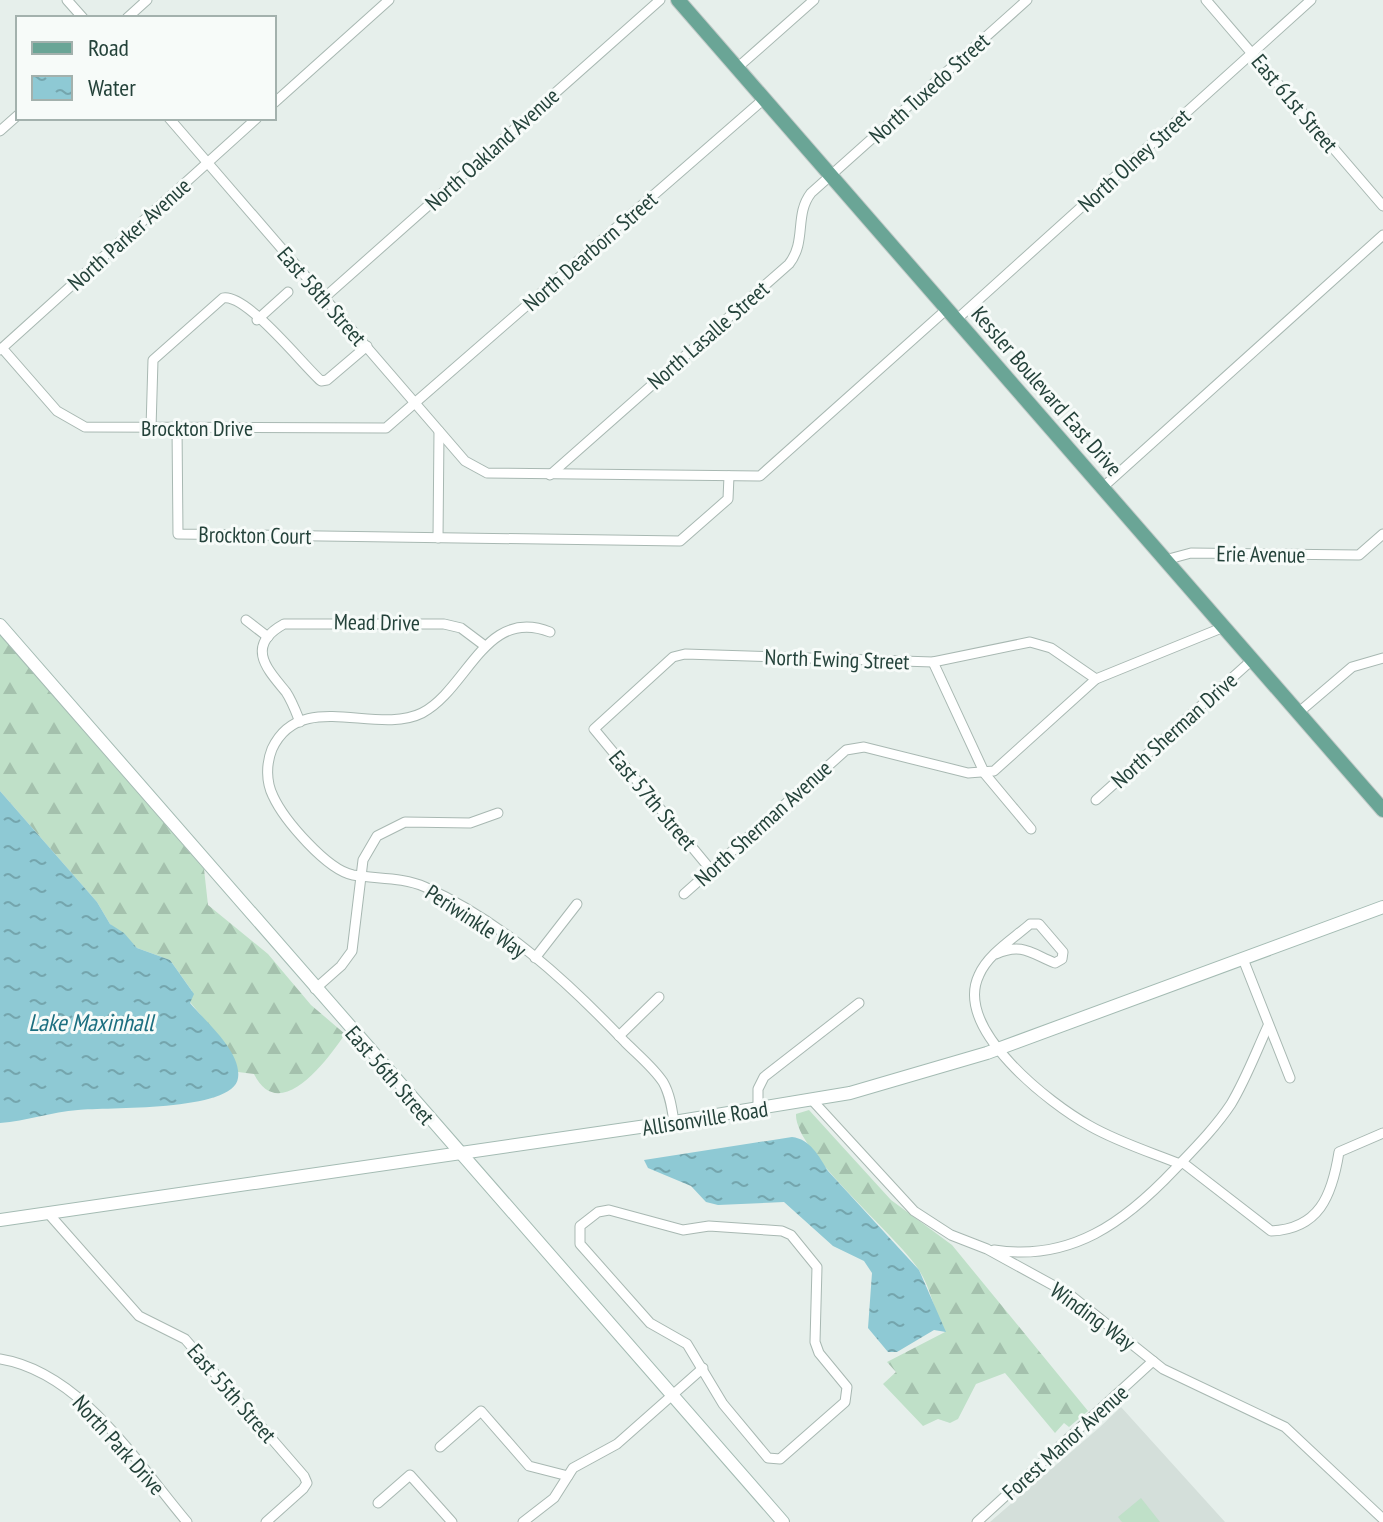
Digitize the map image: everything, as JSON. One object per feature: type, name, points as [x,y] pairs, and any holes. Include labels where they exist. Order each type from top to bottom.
[{"type":"main road","name":"Kessler Boulevard East Drive","points":[[678,0],[1383,810]]},
{"type":"main road","name":"East 56th Street","points":[[0,625],[458,1154],[783,1522]]},
{"type":"main road","name":"Allisonville Road","points":[[0,1220],[674,1122],[812,1100],[899,1081],[1000,1048],[1383,907]]},
{"type":"street","points":[[67,0],[81,16]]},
{"type":"street","points":[[129,16],[147,0]]},
{"type":"street","points":[[276,101],[389,0]]},
{"type":"street","name":"North Oakland Avenue","points":[[324,298],[660,0]]},
{"type":"street","points":[[737,68],[814,0]]},
{"type":"street","name":"North Tuxedo Street","points":[[831,177],[1027,0]]},
{"type":"street","name":"East 61st Street","points":[[1206,0],[1383,206]]},
{"type":"street","name":"North Olney Street","points":[[729,476],[760,476],[1311,0]]},
{"type":"street","name":"North Dearborn Street","points":[[417,404],[764,99]]},
{"type":"street","points":[[0,131],[16,117]]},
{"type":"street","name":"East 58th Street","points":[[171,120],[465,461],[493,474],[550,475]]},
{"type":"street","name":"North Parker Avenue","points":[[1,349],[255,120]]},
{"type":"street","name":"North Lasalle Street","points":[[550,475],[789,264],[800,242],[805,202],[831,177]]},
{"type":"street","points":[[1102,488],[1383,235]]},
{"type":"street","points":[[257,320],[288,292]]},
{"type":"street","points":[[151,428],[155,358],[223,298],[238,299],[257,320],[273,329],[324,382],[367,346]]},
{"type":"street","name":"Brockton Drive","points":[[1,349],[57,411],[75,424],[88,428],[378,430],[394,424],[417,404]]},
{"type":"street","name":"Brockton Court","points":[[177,427],[178,534],[680,541],[728,499],[729,476]]},
{"type":"street","points":[[438,538],[439,431]]},
{"type":"street","points":[[550,475],[729,476]]},
{"type":"street","name":"Erie Avenue","points":[[1165,560],[1191,553],[1359,555],[1383,534]]},
{"type":"street","points":[[246,620],[268,637],[264,664],[269,676],[288,695],[300,722],[321,717],[399,718],[418,715],[436,702],[485,646],[499,635],[519,627],[550,632]]},
{"type":"street","name":"Mead Drive","points":[[268,637],[281,626],[298,622],[417,622],[454,625],[485,646]]},
{"type":"street","points":[[985,774],[1003,765],[1096,679],[1224,627]]},
{"type":"street","name":"North Ewing Street","points":[[594,729],[669,661],[681,655],[933,662],[1030,642],[1051,648],[1096,679]]},
{"type":"street","points":[[1298,713],[1352,667],[1383,658]]},
{"type":"street","name":"North Sherman Drive","points":[[1096,800],[1252,660]]},
{"type":"street","points":[[933,662],[985,774],[1031,829]]},
{"type":"street","name":"Periwinkle Way","points":[[300,722],[284,733],[272,750],[268,764],[269,788],[278,807],[328,863],[343,872],[428,888],[504,934],[578,993],[662,1080],[674,1122]]},
{"type":"street","name":"East 57th Street","points":[[594,729],[711,870]]},
{"type":"street","name":"North Sherman Avenue","points":[[684,894],[848,749],[864,747],[968,773],[985,774]]},
{"type":"street","points":[[315,989],[344,964],[353,948],[361,876],[370,844],[392,826],[412,821],[470,823],[498,813]]},
{"type":"street","points":[[535,958],[577,904]]},
{"type":"street","points":[[996,954],[1010,949],[1028,949],[1055,963],[1063,955],[1036,922],[1030,924],[996,954],[979,975],[974,999],[978,1017],[1000,1048],[1047,1098],[1090,1126],[1181,1163],[1271,1231],[1302,1226],[1324,1204],[1339,1152],[1383,1133]]},
{"type":"street","points":[[1243,959],[1290,1078]]},
{"type":"street","points":[[619,1036],[659,997]]},
{"type":"street","points":[[758,1109],[758,1089],[764,1077],[859,1003]]},
{"type":"street","points":[[987,1249],[1039,1252],[1085,1240],[1132,1211],[1181,1163],[1232,1101],[1268,1026]]},
{"type":"street","name":"Winding Way","points":[[812,1100],[914,1211],[951,1235],[987,1249],[1069,1294],[1153,1361],[1285,1427],[1383,1519]]},
{"type":"street","points":[[609,1210],[683,1230],[709,1226],[778,1230],[791,1235],[817,1269],[816,1347],[848,1391],[845,1402],[780,1459],[768,1458],[723,1404],[703,1368],[682,1340],[650,1323],[580,1244],[577,1234],[587,1220],[598,1212],[609,1210]]},
{"type":"street","name":"East 55th Street","points":[[48,1213],[139,1316],[185,1339],[307,1483],[266,1522]]},
{"type":"street","name":"North Park Drive","points":[[0,1359],[39,1370],[82,1399],[187,1522]]},
{"type":"street","name":"Forest Manor Avenue","points":[[977,1522],[1153,1361]]},
{"type":"street","points":[[523,1522],[554,1498],[573,1468],[617,1444],[703,1368]]},
{"type":"street","points":[[440,1447],[481,1411],[529,1466],[568,1476]]},
{"type":"street","points":[[378,1503],[410,1475],[452,1522]]},
{"type":"shaded area","points":[[1121,1407],[1225,1522],[990,1522],[1100,1427]]},
{"type":"green space","points":[[0,635],[204,869],[208,905],[268,954],[311,1005],[345,1034],[327,1059],[302,1083],[289,1091],[276,1093],[264,1088],[254,1074],[238,1072],[226,1046],[190,1002],[192,991],[170,960],[137,948],[110,924],[97,902],[0,791]]},
{"type":"green space","points":[[809,1110],[891,1200],[952,1245],[1088,1411],[1069,1427],[1064,1423],[1055,1433],[1005,1373],[976,1384],[958,1419],[950,1423],[938,1419],[923,1426],[883,1384],[896,1372],[887,1362],[945,1332],[919,1270],[811,1149],[800,1130],[796,1114]]},
{"type":"green space","points":[[1141,1498],[1160,1522],[1122,1522],[1118,1517]]},
{"type":"water","name":"Lake Maxinhall","points":[[0,791],[97,902],[110,924],[124,933],[137,948],[170,960],[194,994],[190,1003],[234,1058],[238,1078],[231,1089],[215,1097],[167,1106],[78,1110],[0,1123]]},
{"type":"water","points":[[792,1137],[804,1141],[813,1149],[828,1171],[919,1270],[946,1332],[934,1330],[897,1352],[888,1352],[868,1328],[872,1273],[864,1261],[833,1246],[784,1202],[718,1205],[706,1202],[691,1186],[648,1168],[644,1160]]}]
